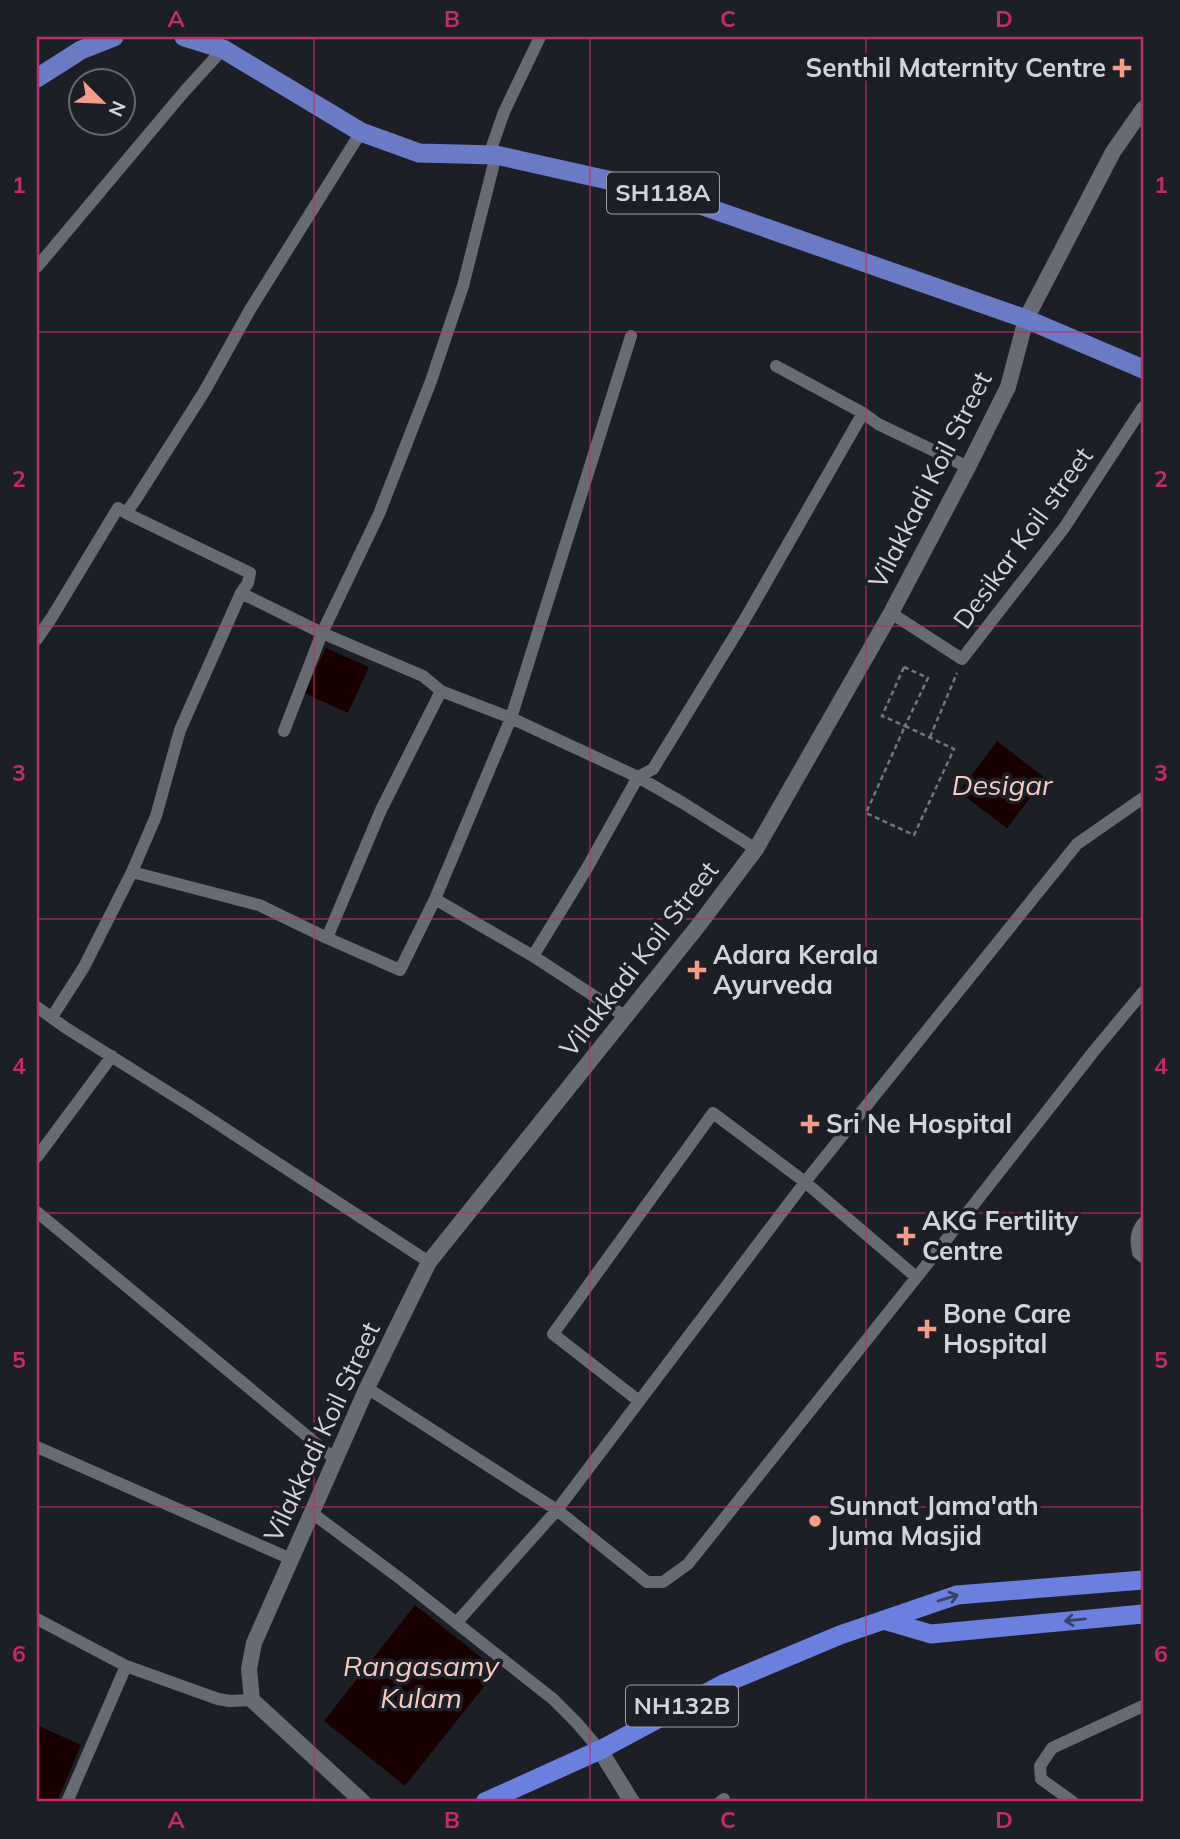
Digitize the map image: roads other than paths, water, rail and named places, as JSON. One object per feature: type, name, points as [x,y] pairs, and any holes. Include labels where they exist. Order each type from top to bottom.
[{"type":"highway","name":"NH132B","points":[[485,1802],[600,1750],[723,1684],[840,1634],[957,1595],[1143,1580]]},
{"type":"highway","points":[[883,1620],[931,1634],[1143,1614]]},
{"type":"main road","points":[[37,78],[81,50],[114,37]]},
{"type":"main road","name":"SH118A","points":[[184,37],[220,45],[361,132],[419,153],[493,155],[666,193],[1026,319],[1143,369]]},
{"type":"street","points":[[284,731],[322,633],[379,514],[431,382],[463,286],[504,112],[540,37]]},
{"type":"street","points":[[37,267],[220,45]]},
{"type":"street","name":"Vilakkadi Koil Street","points":[[252,1700],[249,1668],[254,1643],[367,1388],[429,1262],[626,1017],[756,849],[891,613],[968,467],[1008,387],[1026,319],[1113,152],[1143,109]]},
{"type":"street","points":[[127,513],[204,392],[251,308],[361,132]]},
{"type":"street","points":[[132,872],[259,905],[400,970],[435,899],[511,718],[631,337]]},
{"type":"street","points":[[776,366],[863,413],[878,424],[968,467]]},
{"type":"street","name":"Desikar Koil street","points":[[891,613],[961,659],[1064,528],[1143,407]]},
{"type":"street","points":[[533,956],[638,777],[653,769],[745,620],[863,413]]},
{"type":"street","points":[[37,639],[118,508],[250,573],[248,583],[241,593],[180,730],[156,816],[132,872],[84,967],[52,1017]]},
{"type":"street","points":[[241,593],[322,633],[423,676],[441,691],[511,718],[638,777],[756,849]]},
{"type":"street","points":[[327,938],[381,810],[441,691]]},
{"type":"street","points":[[457,1622],[557,1510],[805,1182],[1077,844],[1143,798]]},
{"type":"street","points":[[435,899],[533,956],[626,1017]]},
{"type":"street","points":[[367,1388],[557,1510],[647,1582],[663,1582],[688,1564],[1143,992]]},
{"type":"street","points":[[37,1007],[429,1262]]},
{"type":"street","points":[[37,1157],[112,1056]]},
{"type":"street","points":[[639,1401],[554,1334],[713,1113],[805,1182],[916,1277]]},
{"type":"street","points":[[37,1212],[336,1460]]},
{"type":"street","points":[[1143,1223],[1135,1238],[1138,1253],[1143,1257]]},
{"type":"street","points":[[37,1447],[291,1559]]},
{"type":"street","points":[[312,1513],[457,1622],[553,1699],[600,1750],[632,1802]]},
{"type":"street","points":[[37,1619],[126,1666],[218,1699],[252,1700],[363,1802]]},
{"type":"street","points":[[67,1802],[126,1666]]},
{"type":"street","points":[[1073,1802],[1041,1779],[1040,1766],[1052,1748],[1143,1706]]},
{"type":"water","points":[[326,648],[369,667],[348,713],[304,693]]},
{"type":"water","name":"Desigar","points":[[997,741],[1045,778],[1007,828],[959,792]]},
{"type":"water","name":"Rangasamy Kulam","points":[[415,1605],[497,1670],[405,1786],[324,1721]]},
{"type":"water","points":[[37,1725],[81,1745],[57,1802],[37,1802]]},
{"type":"place","name":"Senthil Maternity Centre","points":[[1122,68]]},
{"type":"place","name":"Adara Kerala Ayurveda","points":[[697,970]]},
{"type":"place","name":"Sri Ne Hospital","points":[[810,1124]]},
{"type":"place","name":"AKG Fertility Centre","points":[[906,1236]]},
{"type":"place","name":"Bone Care Hospital","points":[[927,1329]]},
{"type":"place","name":"Sunnat Jama'ath Juma Masjid","points":[[815,1521]]}]
